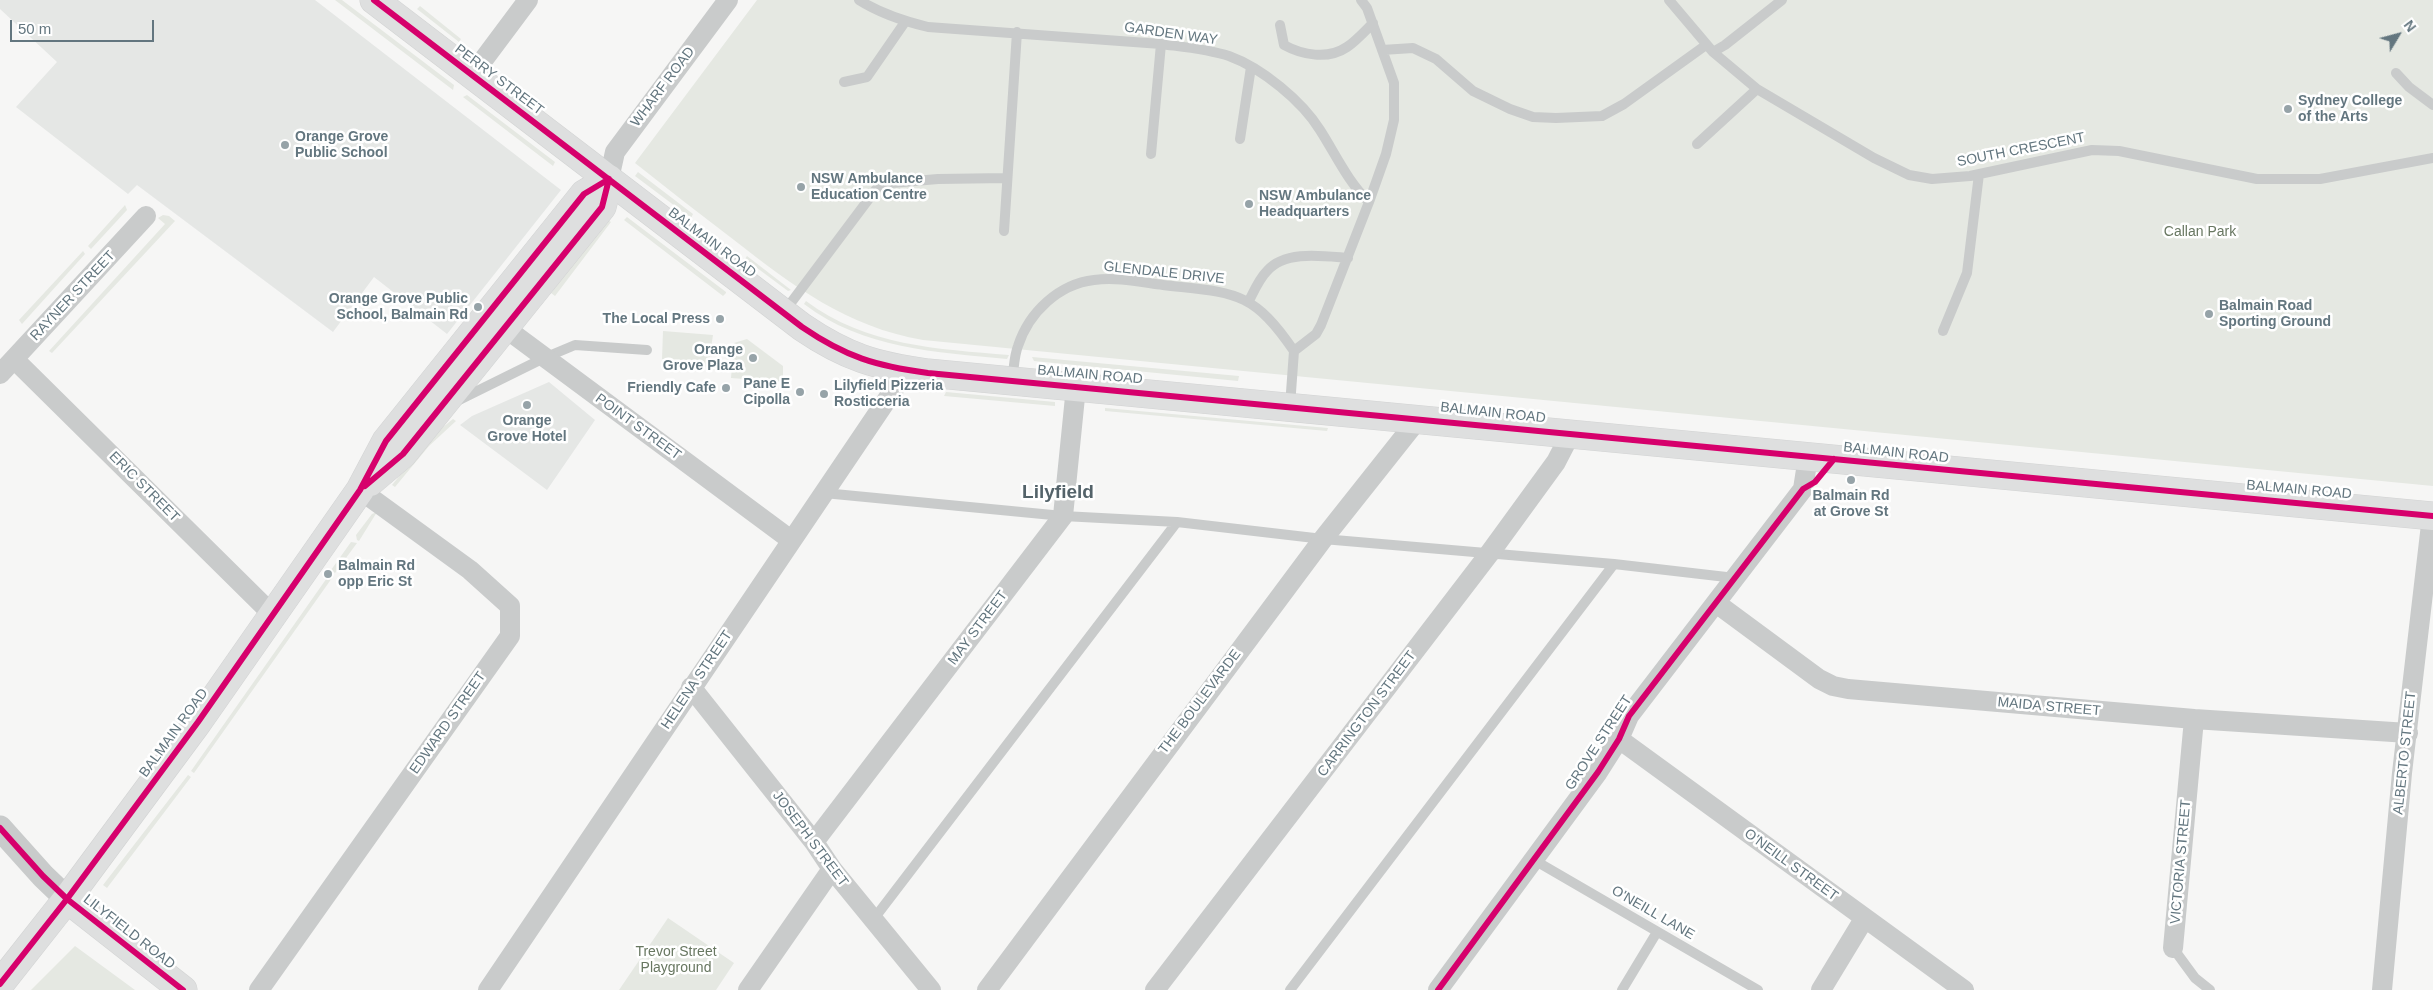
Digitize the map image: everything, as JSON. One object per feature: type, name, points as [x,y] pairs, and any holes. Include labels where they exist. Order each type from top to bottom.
[{"type":"main road","name":"PERRY STREET","points":[[374,0],[609,179]]},
{"type":"main road","name":"BALMAIN ROAD","points":[[360,490],[403,454],[440,409],[495,321],[584,194],[609,179],[783,313],[838,350],[874,364],[907,370],[1076,387],[1418,418],[2432,516]]},
{"type":"main road","name":"BALMAIN ROAD","points":[[0,984],[67,899],[198,722],[360,490],[386,441],[495,321]]},
{"type":"main road","name":"LILYFIELD ROAD","points":[[67,899],[183,990]]},
{"type":"street","points":[[472,75],[528,0]]},
{"type":"street","name":"WHARF ROAD","points":[[609,179],[615,152],[728,0]]},
{"type":"street","name":"RAYNER STREET","points":[[0,374],[146,216]]},
{"type":"street","name":"POINT STREET","points":[[495,321],[791,540]]},
{"type":"street","name":"ERIC STREET","points":[[14,359],[273,614]]},
{"type":"street","name":"HELENA STREET","points":[[488,990],[907,370]]},
{"type":"street","points":[[1063,516],[1076,387]]},
{"type":"street","name":"THE BOULEVARDE","points":[[987,990],[1323,539],[1418,418]]},
{"type":"street","name":"CARRINGTON STREET","points":[[1155,990],[1489,554],[1556,462],[1571,433]]},
{"type":"street","name":"GROVE STREET","points":[[1438,990],[1534,860],[1619,739],[1629,716],[1803,489],[1808,457]]},
{"type":"street","name":"EDWARD STREET","points":[[258,990],[510,636],[510,606],[470,570],[360,490]]},
{"type":"street","name":"MAY STREET","points":[[814,842],[1063,516]]},
{"type":"street","name":"ALBERTO STREET","points":[[2382,990],[2432,516]]},
{"type":"street","name":"MAIDA STREET","points":[[1716,603],[1819,679],[1833,686],[2194,719],[2408,733]]},
{"type":"street","name":"JOSEPH STREET","points":[[692,687],[814,842],[832,869],[931,990]]},
{"type":"street","name":"VICTORIA STREET","points":[[2173,948],[2194,719]]},
{"type":"street","name":"O'NEILL STREET","points":[[1619,739],[1963,990]]},
{"type":"street","name":"LILYFIELD ROAD","points":[[0,828],[43,876],[67,899]]},
{"type":"street","points":[[748,990],[832,869]]},
{"type":"street","points":[[1821,990],[1864,918]]},
{"type":"lane","name":"GARDEN WAY","points":[[859,0],[876,11],[905,22],[928,27],[1161,44],[1229,56],[1251,67],[1291,96],[1308,112],[1350,181],[1369,202]]},
{"type":"lane","points":[[1290,406],[1294,351],[1316,334],[1322,325],[1386,154],[1394,120],[1394,83],[1367,8],[1360,0]]},
{"type":"lane","name":"SOUTH CRESCENT","points":[[1670,0],[1709,48],[1757,89],[1874,158],[1909,175],[1932,179],[1979,174],[2092,150],[2119,151],[2257,179],[2320,179],[2433,158]]},
{"type":"lane","points":[[1382,50],[1413,48],[1436,59],[1473,91],[1510,110],[1534,117],[1602,116],[1624,104],[1709,48],[1725,46],[1782,0]]},
{"type":"lane","points":[[844,82],[867,77],[905,22]]},
{"type":"lane","points":[[1280,25],[1284,45],[1298,52],[1320,55],[1346,48],[1373,23]]},
{"type":"lane","points":[[1004,231],[1017,32]]},
{"type":"lane","points":[[1151,154],[1161,44]]},
{"type":"lane","points":[[1240,139],[1251,67]]},
{"type":"lane","points":[[2396,73],[2409,87],[2433,105]]},
{"type":"lane","points":[[1697,144],[1757,89]]},
{"type":"lane","points":[[1943,331],[1967,272],[1979,174]]},
{"type":"lane","points":[[783,313],[880,184],[938,179],[1006,178]]},
{"type":"lane","points":[[1249,301],[1267,270],[1280,260],[1318,255],[1348,258]]},
{"type":"lane","name":"GLENDALE DRIVE","points":[[1012,380],[1017,348],[1026,328],[1051,298],[1074,283],[1095,280],[1118,280],[1226,292],[1249,301],[1268,316],[1294,351]]},
{"type":"lane","points":[[440,409],[544,358],[575,345],[647,350]]},
{"type":"lane","points":[[824,493],[1063,516],[1177,522],[1323,539],[1614,564],[1735,578]]},
{"type":"lane","points":[[874,920],[1177,522]]},
{"type":"lane","points":[[1290,990],[1614,564]]},
{"type":"lane","name":"O'NEILL LANE","points":[[1534,860],[1758,990]]},
{"type":"lane","points":[[1622,990],[1657,932]]},
{"type":"lane","name":"VICTORIA STREET","points":[[2173,948],[2195,978],[2210,990]]},
{"type":"shaded area","name":"Orange Grove Public School","points":[[0,0],[315,0],[561,190],[447,334],[374,277],[333,332],[137,185],[128,194],[16,107],[57,62],[0,9]]},
{"type":"shaded area","points":[[549,382],[595,420],[547,490],[460,425],[472,416]]},
{"type":"green space","points":[[335,0],[342,0],[454,85],[453,90]]},
{"type":"green space","name":"Callan Park","points":[[757,0],[2433,0],[2433,486],[923,340],[895,334],[845,315],[800,288],[756,257],[635,163]]},
{"type":"green space","points":[[420,6],[461,39],[459,42],[417,9]]},
{"type":"green space","points":[[467,95],[555,162],[553,166],[463,97]]},
{"type":"green space","points":[[638,172],[693,214],[691,218],[635,176]]},
{"type":"green space","points":[[125,205],[127,210],[91,249],[88,246]]},
{"type":"green space","points":[[163,215],[169,216],[175,221],[52,353],[49,351],[165,224],[158,218]]},
{"type":"green space","points":[[604,217],[611,222],[555,296],[551,293],[599,229]]},
{"type":"green space","points":[[627,217],[726,293],[723,296],[624,220]]},
{"type":"green space","points":[[83,251],[85,254],[22,324],[19,320]]},
{"type":"green space","points":[[747,256],[791,290],[788,291],[745,259]]},
{"type":"green space","points":[[806,301],[829,316],[853,328],[903,343],[1009,355],[1007,359],[901,346],[851,331],[827,319],[804,304]]},
{"type":"green space","points":[[663,331],[713,335],[708,368],[662,359]]},
{"type":"green space","points":[[747,339],[783,366],[783,382],[731,378],[734,343]]},
{"type":"green space","points":[[1032,357],[1239,376],[1238,381],[1034,361]]},
{"type":"green space","points":[[946,392],[1055,402],[1055,406],[944,396]]},
{"type":"green space","points":[[1105,408],[1328,428],[1327,431],[1105,411]]},
{"type":"green space","points":[[453,419],[456,421],[429,446],[395,487],[392,485],[432,436]]},
{"type":"green space","points":[[377,512],[359,541],[357,540],[356,535],[372,514]]},
{"type":"green space","points":[[351,542],[357,543],[335,573],[331,570]]},
{"type":"green space","points":[[329,575],[332,578],[194,773],[191,771]]},
{"type":"green space","points":[[188,775],[191,777],[107,888],[103,885]]},
{"type":"green space","name":"Trevor Street Playground","points":[[668,918],[734,963],[716,990],[619,990]]},
{"type":"green space","points":[[75,946],[135,990],[31,990]]},
{"type":"cycle path","points":[[374,0],[802,327],[847,353],[877,363],[928,373],[2433,516]]},
{"type":"cycle path","points":[[365,486],[403,454],[602,207],[609,179]]},
{"type":"cycle path","points":[[0,984],[67,899],[198,722],[360,490],[386,441],[584,194],[609,179]]},
{"type":"cycle path","points":[[1438,990],[1598,772],[1619,739],[1629,716],[1803,489],[1815,482],[1834,459]]},
{"type":"cycle path","points":[[0,828],[43,876],[67,899],[183,990]]},
{"type":"place","name":"Sydney College of the Arts","points":[[2288,109]]},
{"type":"place","name":"Orange Grove Public School","points":[[285,145]]},
{"type":"place","name":"NSW Ambulance Education Centre","points":[[801,187]]},
{"type":"place","name":"NSW Ambulance Headquarters","points":[[1249,204]]},
{"type":"place","name":"Orange Grove Public School, Balmain Rd","points":[[478,307]]},
{"type":"place","name":"Balmain Road Sporting Ground","points":[[2209,314]]},
{"type":"place","name":"The Local Press","points":[[720,319]]},
{"type":"place","name":"Orange Grove Plaza","points":[[753,358]]},
{"type":"place","name":"Friendly Cafe","points":[[726,388]]},
{"type":"place","name":"Pane E Cipolla","points":[[800,392]]},
{"type":"place","name":"Lilyfield Pizzeria Rosticceria","points":[[824,394]]},
{"type":"place","name":"Orange Grove Hotel","points":[[527,405]]},
{"type":"place","name":"Balmain Rd at Grove St","points":[[1851,480]]},
{"type":"place","name":"Balmain Rd opp Eric St","points":[[328,574]]},
{"type":"district","name":"Lilyfield","points":[[1058,493]]}]
